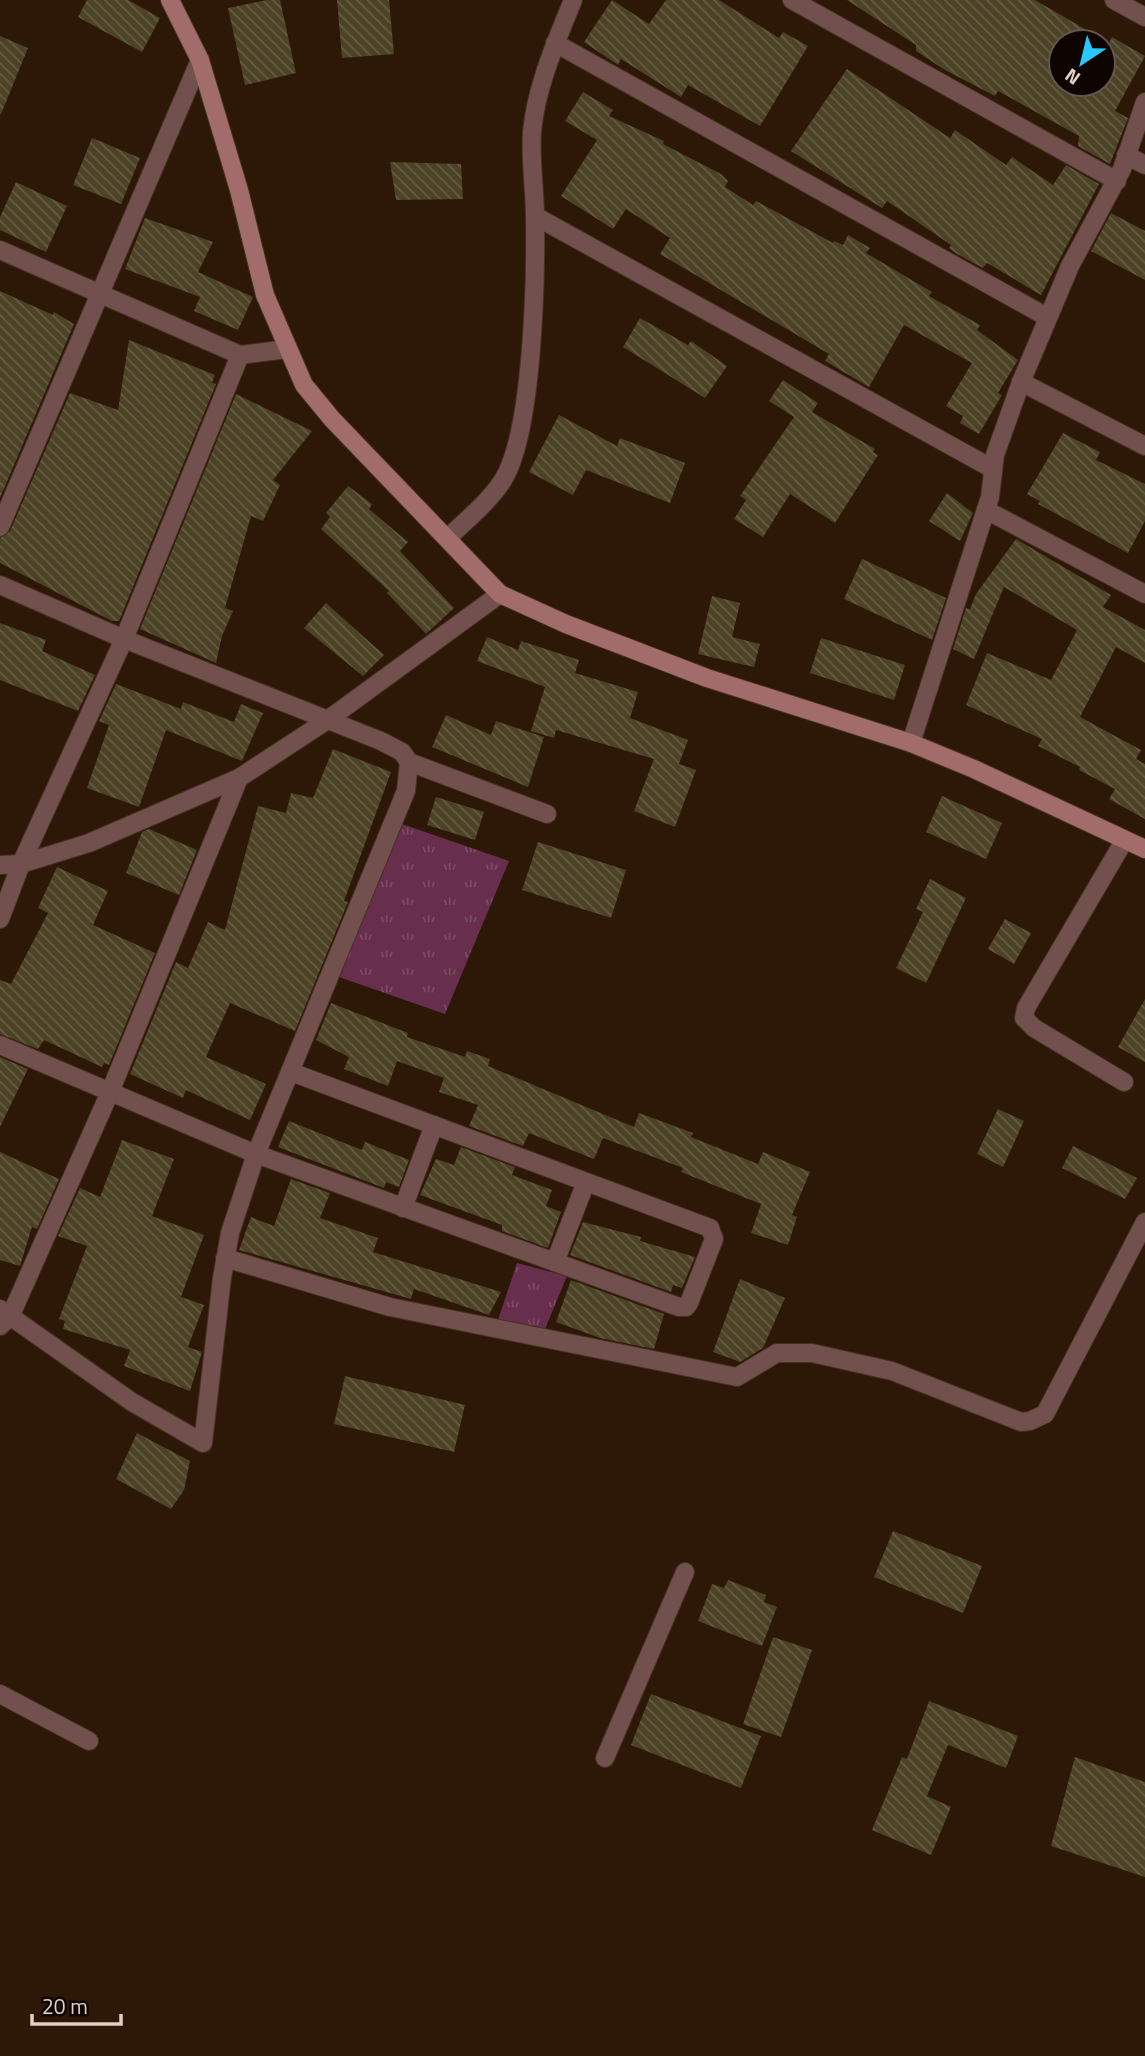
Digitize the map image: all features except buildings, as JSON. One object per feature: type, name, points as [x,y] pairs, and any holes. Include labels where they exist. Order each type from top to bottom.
[{"type":"street","points":[[170,0],[201,60],[239,190],[265,295],[304,385],[500,594],[566,624],[707,678],[911,743],[974,769],[1145,849]]},
{"type":"street","points":[[447,538],[498,487],[509,467],[516,441],[531,340],[535,216],[532,131],[555,43],[573,0]]},
{"type":"street","points":[[792,0],[1117,181]]},
{"type":"street","points":[[1114,0],[1145,17]]},
{"type":"street","points":[[555,43],[1048,317]]},
{"type":"street","points":[[0,527],[201,60]]},
{"type":"street","points":[[911,743],[986,510],[992,489],[995,455],[1021,382],[1070,266],[1117,181],[1145,102]]},
{"type":"street","points":[[1126,155],[1145,165]]},
{"type":"street","points":[[535,216],[993,469]]},
{"type":"street","points":[[0,250],[240,355],[287,349]]},
{"type":"street","points":[[0,919],[21,864],[124,639],[240,355]]},
{"type":"street","points":[[1021,382],[1145,446]]},
{"type":"street","points":[[986,510],[1145,594]]},
{"type":"street","points":[[0,585],[124,639],[393,746],[409,762],[547,814]]},
{"type":"street","points":[[0,865],[21,864],[89,843],[239,778],[326,721],[500,594]]},
{"type":"street","points":[[239,778],[110,1092],[3,1317],[132,1402],[203,1443],[225,1258],[256,1154],[406,791],[409,762]]},
{"type":"street","points":[[1124,841],[1026,1008],[1024,1018],[1034,1028],[1124,1082]]},
{"type":"street","points":[[0,1045],[256,1154],[682,1307],[689,1303],[715,1236],[710,1228],[290,1072]]},
{"type":"street","points":[[403,1208],[434,1125]]},
{"type":"street","points":[[555,1262],[586,1182]]},
{"type":"street","points":[[225,1258],[390,1307],[737,1377],[777,1353],[812,1353],[838,1357],[892,1371],[1021,1422],[1045,1414],[1145,1222]]},
{"type":"street","points":[[605,1758],[685,1572]]},
{"type":"street","points":[[0,1694],[89,1741]]},
{"type":"green space","points":[[402,824],[509,861],[445,1014],[339,977]]},
{"type":"green space","points":[[517,1263],[567,1276],[545,1329],[498,1320]]}]
